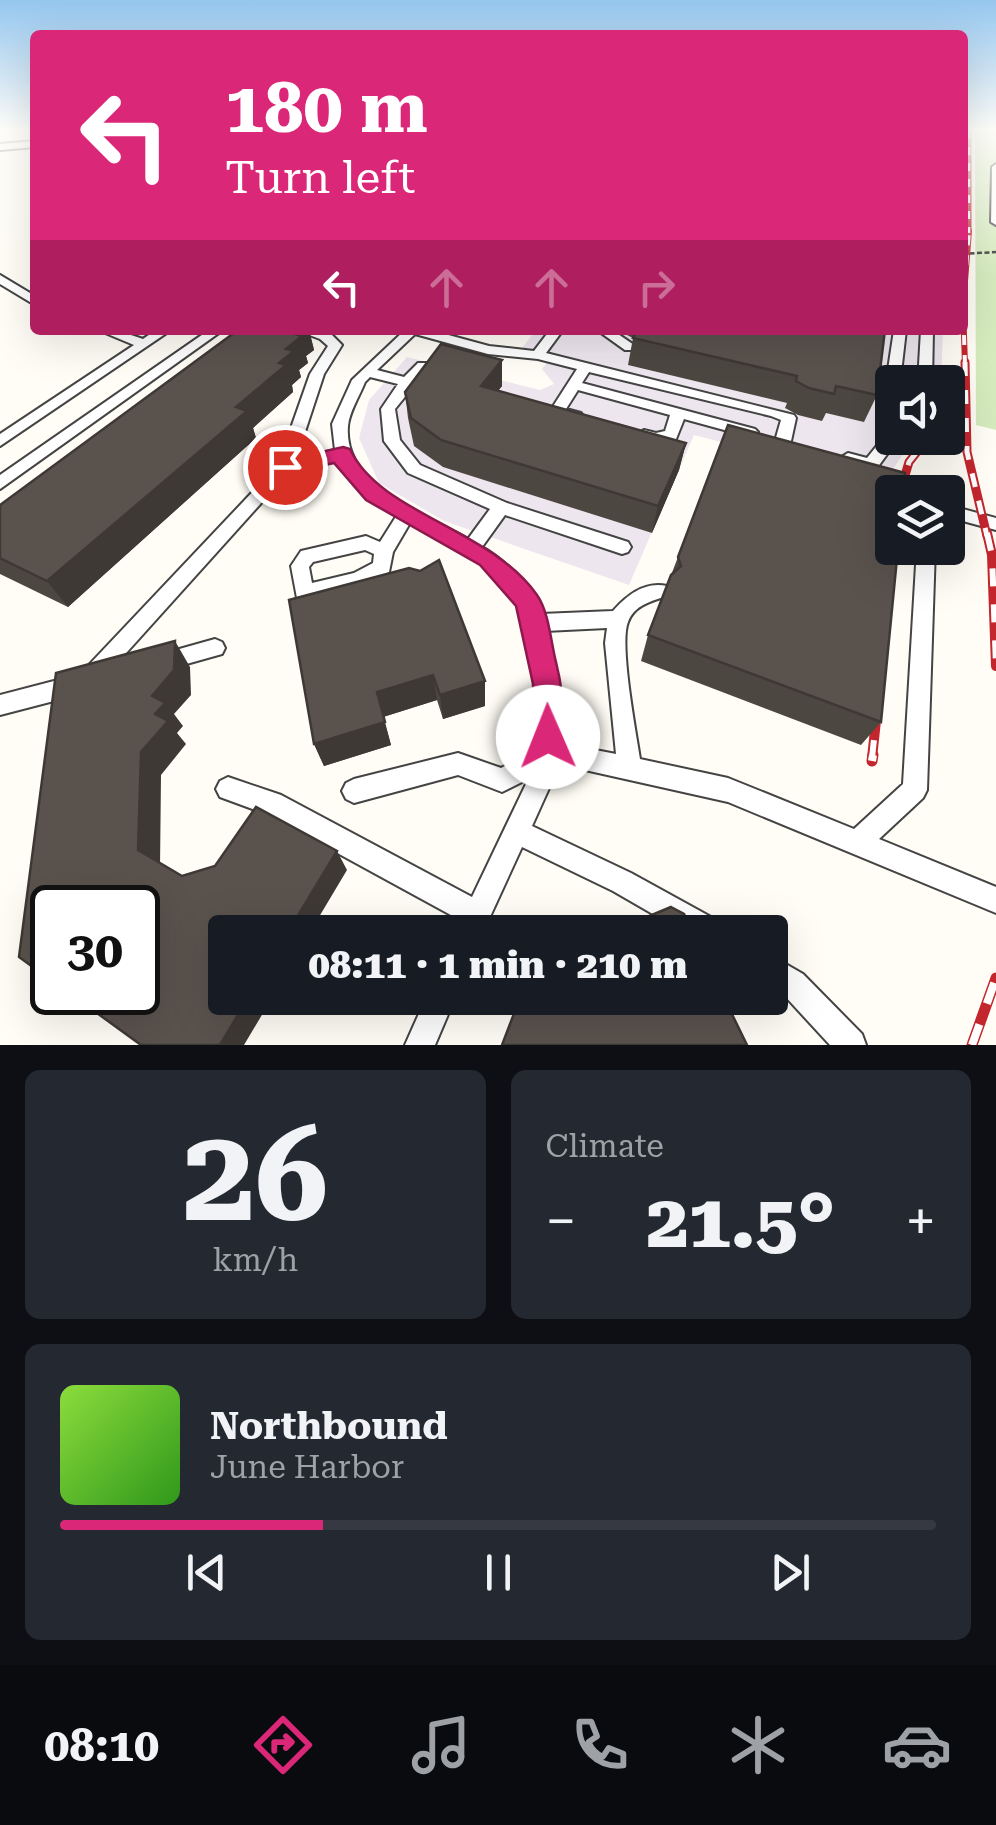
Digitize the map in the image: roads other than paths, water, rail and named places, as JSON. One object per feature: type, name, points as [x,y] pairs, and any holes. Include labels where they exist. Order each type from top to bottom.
[{"type":"street","points":[[995,217],[996,180]]},
{"type":"street","points":[[0,279],[30,297]]},
{"type":"street","points":[[118,335],[144,344]]},
{"type":"street","points":[[3,436],[158,335]]},
{"type":"street","points":[[0,484],[193,335]]},
{"type":"street","points":[[0,469],[209,335]]},
{"type":"street","points":[[86,682],[285,467],[316,374],[335,345],[329,335]]},
{"type":"street","points":[[408,335],[359,380],[340,424],[344,460],[374,494],[488,559],[528,602],[547,684],[548,737],[538,786],[478,915]]},
{"type":"street","points":[[432,335],[488,350],[538,355],[789,418],[783,441]]},
{"type":"street","points":[[538,355],[552,335]]},
{"type":"street","points":[[611,335],[630,347]]},
{"type":"street","points":[[895,365],[899,335]]},
{"type":"street","points":[[925,365],[926,335]]},
{"type":"street","points":[[424,366],[388,409],[392,440],[414,469],[501,507],[622,548]]},
{"type":"street","points":[[585,366],[574,385],[549,409],[590,420]]},
{"type":"street","points":[[368,372],[407,382]]},
{"type":"street","points":[[574,385],[800,446]]},
{"type":"street","points":[[623,429],[656,438],[671,435],[678,414]]},
{"type":"street","points":[[88,415],[121,428]]},
{"type":"street","points":[[285,467],[343,454]]},
{"type":"street","points":[[836,454],[871,464],[878,455]]},
{"type":"street","points":[[470,549],[501,507]]},
{"type":"street","points":[[389,561],[407,514]]},
{"type":"street","points":[[965,516],[996,524]]},
{"type":"street","points":[[857,843],[915,790],[925,565]]},
{"type":"street","points":[[629,769],[615,643],[618,619],[634,599],[660,592]]},
{"type":"street","points":[[533,623],[618,619]]},
{"type":"street","points":[[0,705],[215,648]]},
{"type":"street","points":[[354,792],[458,764],[502,780],[544,757],[585,759],[728,790],[996,900]]},
{"type":"street","points":[[228,789],[272,804],[459,915]]},
{"type":"street","points":[[516,831],[680,915]]},
{"type":"street","points":[[788,980],[851,1045]]},
{"type":"street","points":[[420,1045],[433,1015]]},
{"type":"railway","points":[[969,180],[969,231]]},
{"type":"railway","points":[[968,244],[969,231]]},
{"type":"railway","points":[[964,335],[965,365]]},
{"type":"railway","points":[[965,362],[967,452],[987,536]]},
{"type":"railway","points":[[905,475],[915,455]]},
{"type":"railway","points":[[987,533],[992,555],[996,666]]},
{"type":"railway","points":[[872,758],[878,702]]},
{"type":"railway","points":[[872,761],[873,755]]},
{"type":"railway","points":[[972,1045],[996,978]]}]
